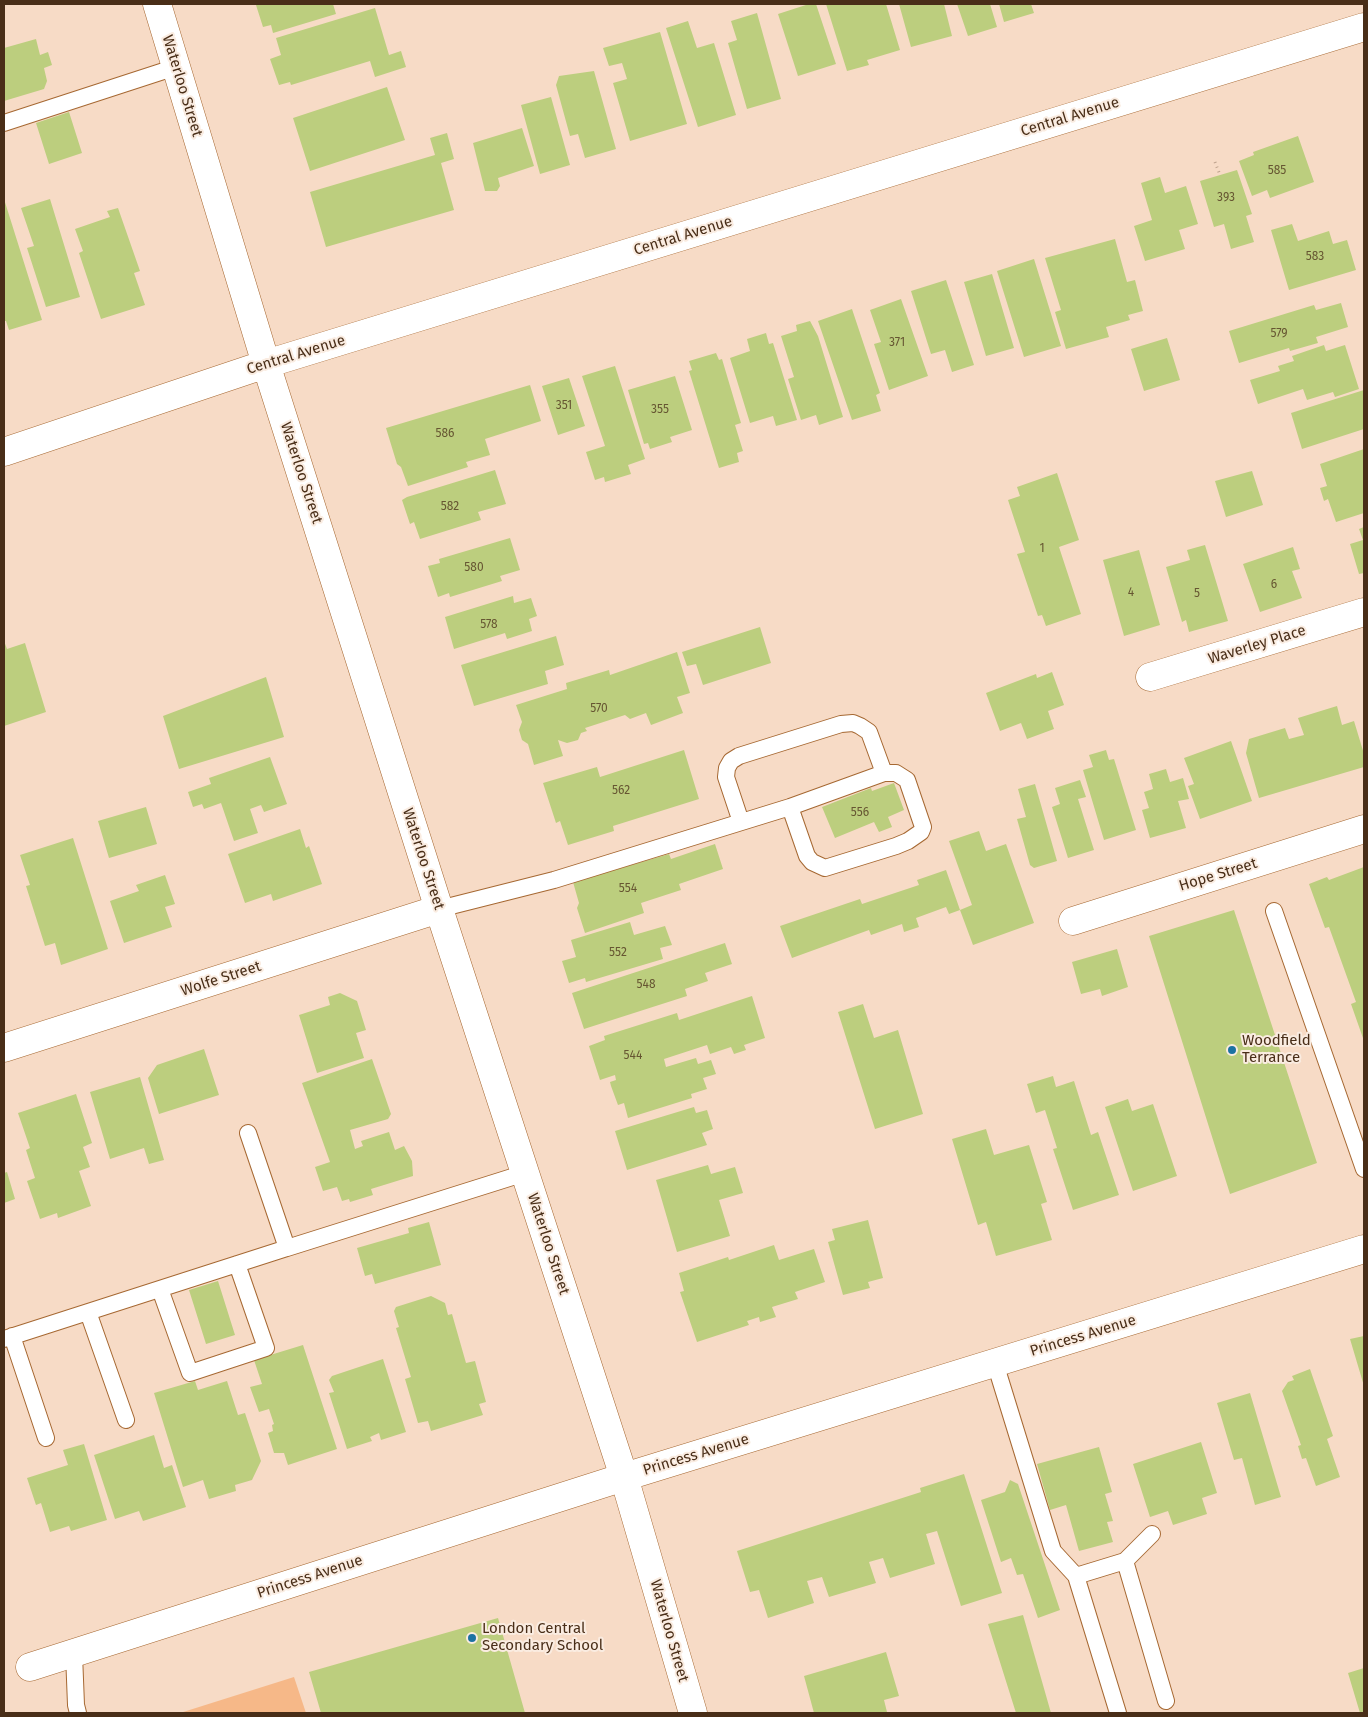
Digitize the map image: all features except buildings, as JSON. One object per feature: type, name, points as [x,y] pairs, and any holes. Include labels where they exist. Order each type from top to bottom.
[{"type":"street","name":"Waterloo Street","points":[[157,4],[266,364],[439,909],[624,1477],[693,1713]]},
{"type":"street","name":"Central Avenue","points":[[4,452],[266,364],[1364,27]]},
{"type":"street","name":"Waverley Place","points":[[1150,677],[1364,612]]},
{"type":"street","name":"Hope Street","points":[[1073,921],[1364,829]]},
{"type":"street","name":"Wolfe Street","points":[[4,1048],[439,909]]},
{"type":"street","name":"Princess Avenue","points":[[30,1667],[624,1477],[1364,1249]]},
{"type":"lane","points":[[4,123],[176,67]]},
{"type":"lane","points":[[741,822],[726,777],[727,768],[731,761],[739,756],[842,724],[852,723],[869,732],[884,773]]},
{"type":"lane","points":[[439,909],[554,880],[790,807],[884,773],[896,773],[907,780],[924,827],[921,832],[908,841],[896,846],[825,868],[812,862],[807,856],[790,807]]},
{"type":"lane","points":[[1274,911],[1364,1169]]},
{"type":"lane","points":[[248,1134],[287,1248]]},
{"type":"lane","points":[[46,1438],[8,1338],[525,1172]]},
{"type":"lane","points":[[160,1289],[190,1373],[266,1348],[236,1264]]},
{"type":"lane","points":[[88,1312],[126,1420]]},
{"type":"lane","points":[[995,1363],[1053,1551],[1076,1576],[1118,1713]]},
{"type":"lane","points":[[1076,1576],[1124,1561],[1152,1534]]},
{"type":"lane","points":[[1124,1561],[1166,1701]]},
{"type":"lane","points":[[74,1654],[78,1713]]},
{"type":"path","points":[[1216,162],[1220,175]]},
{"type":"shaded area","points":[[294,1677],[306,1713],[180,1713]]},
{"type":"place","name":"Woodfield Terrance","points":[[1232,1050]]},
{"type":"place","name":"London Central Secondary School","points":[[472,1638]]}]
